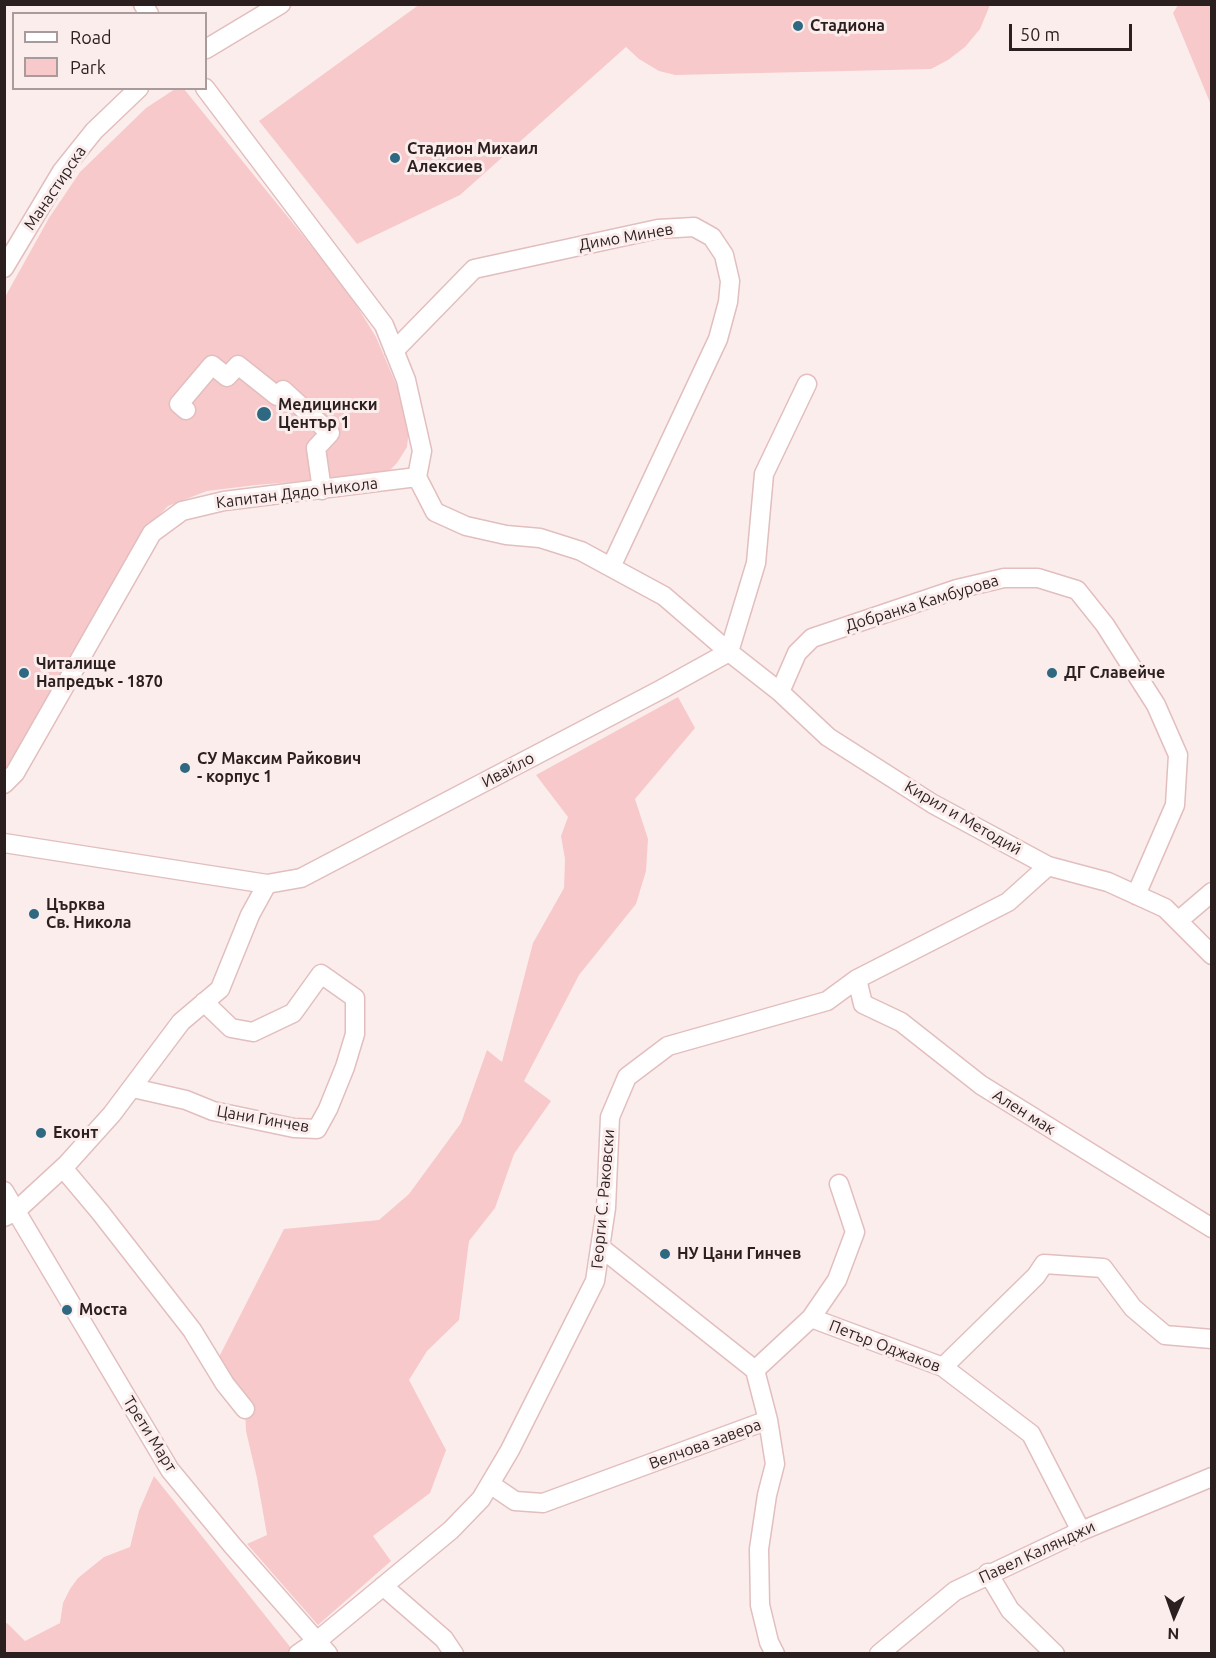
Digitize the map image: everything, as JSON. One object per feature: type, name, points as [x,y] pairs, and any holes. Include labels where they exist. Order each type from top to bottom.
[{"type":"street","points":[[207,48],[281,4]]},
{"type":"street","points":[[207,89],[384,325],[406,380],[422,450],[417,477],[435,512],[466,526],[506,535],[540,538],[581,551],[664,596],[729,652],[756,563],[764,474],[807,384]]},
{"type":"street","name":"Манастирска","points":[[4,268],[62,171],[94,131],[137,90]]},
{"type":"street","name":"Димо Минев","points":[[394,351],[474,269],[658,229],[694,227],[712,237],[724,255],[730,281],[728,302],[718,339],[611,567]]},
{"type":"street","points":[[186,410],[179,404],[212,365],[227,378],[238,364],[276,396],[283,390],[330,433],[316,448],[322,490]]},
{"type":"street","name":"Капитан Дядо Никола","points":[[4,784],[15,773],[152,534],[182,511],[224,501],[417,477]]},
{"type":"street","name":"Добранка Камбурова","points":[[780,692],[797,653],[812,638],[957,589],[1004,578],[1038,578],[1077,590],[1105,625],[1156,705],[1178,755],[1175,805],[1136,895]]},
{"type":"street","name":"Кирил и Методий","points":[[729,652],[780,692],[828,737],[933,804],[1048,866],[1108,882],[1165,908],[1212,955]]},
{"type":"street","name":"Ивайло","points":[[4,843],[267,884],[301,878],[729,652]]},
{"type":"street","name":"Георги С. Раковски","points":[[298,1653],[322,1647],[383,1586],[451,1530],[481,1498],[490,1484],[596,1281],[606,1208],[610,1117],[627,1077],[668,1046],[827,1001],[857,979],[1008,902],[1048,866]]},
{"type":"street","points":[[10,1214],[63,1168],[112,1114],[181,1022],[220,989],[250,915],[267,884]]},
{"type":"street","points":[[1178,921],[1212,892]]},
{"type":"street","name":"Цани Гинчев","points":[[133,1088],[186,1100],[213,1111],[294,1128],[317,1129],[345,1067],[355,1034],[355,998],[321,974],[293,1013],[253,1032],[231,1028],[204,1002]]},
{"type":"street","name":"Ален мак","points":[[857,979],[863,1004],[901,1022],[981,1085],[1212,1228]]},
{"type":"street","points":[[63,1168],[192,1330],[225,1384],[245,1409]]},
{"type":"street","points":[[811,1318],[837,1280],[855,1232],[839,1184]]},
{"type":"street","name":"Трети Март","points":[[4,1191],[10,1214],[170,1470],[232,1545],[322,1647]]},
{"type":"street","points":[[600,1247],[755,1370],[768,1420]]},
{"type":"street","points":[[943,1367],[1036,1276],[1044,1264],[1103,1268],[1133,1308],[1166,1335],[1212,1338]]},
{"type":"street","name":"Петър Оджаков","points":[[755,1370],[811,1318],[943,1367],[1031,1434],[1081,1531]]},
{"type":"street","name":"Велчова завера","points":[[490,1484],[515,1501],[543,1503],[768,1420],[775,1464],[767,1495],[759,1549],[760,1605],[769,1642],[775,1653]]},
{"type":"street","name":"Павел Калянджи","points":[[879,1653],[955,1591],[988,1573],[1081,1531],[1212,1477]]},
{"type":"street","points":[[988,1573],[1010,1610],[1055,1653]]},
{"type":"street","points":[[383,1586],[444,1639],[454,1653]]},
{"type":"green space","name":"Стадион Михаил Алексиев","points":[[420,4],[990,5],[980,29],[965,47],[931,69],[675,75],[659,71],[639,59],[626,47],[460,195],[357,244],[259,121]]},
{"type":"green space","points":[[1178,5],[1211,5],[1211,105],[1173,13]]},
{"type":"green space","points":[[173,90],[185,90],[330,269],[352,298],[376,337],[399,391],[409,429],[407,447],[397,463],[386,474],[207,491],[168,506],[148,527],[5,784],[5,297],[49,218],[80,172],[146,108]]},
{"type":"green space","points":[[678,697],[695,728],[635,799],[648,839],[646,871],[636,904],[579,975],[524,1081],[551,1101],[514,1154],[495,1208],[469,1241],[459,1320],[427,1351],[409,1380],[446,1450],[430,1493],[373,1536],[391,1561],[318,1625],[247,1544],[267,1535],[246,1431],[245,1406],[218,1359],[284,1229],[379,1220],[409,1194],[461,1123],[487,1050],[502,1062],[533,943],[564,888],[565,859],[561,836],[568,817],[536,775]]},
{"type":"green space","points":[[154,1476],[295,1653],[5,1653],[4,1625],[7,1623],[25,1641],[60,1623],[63,1603],[78,1578],[104,1557],[130,1547],[139,1511]]},
{"type":"place","name":"Стадиона","points":[[798,26]]},
{"type":"place","name":"Стадион Михаил Алексиев","points":[[395,158]]},
{"type":"place","name":"Медицински Център 1","points":[[264,414]]},
{"type":"place","name":"Читалище Напредък - 1870","points":[[24,673]]},
{"type":"place","name":"ДГ Славейче","points":[[1052,673]]},
{"type":"place","name":"СУ Максим Райкович - корпус 1","points":[[185,768]]},
{"type":"place","name":"Църква Св. Никола","points":[[34,914]]},
{"type":"place","name":"Еконт","points":[[41,1133]]},
{"type":"place","name":"НУ Цани Гинчев","points":[[665,1254]]},
{"type":"place","name":"Моста","points":[[67,1310]]}]
